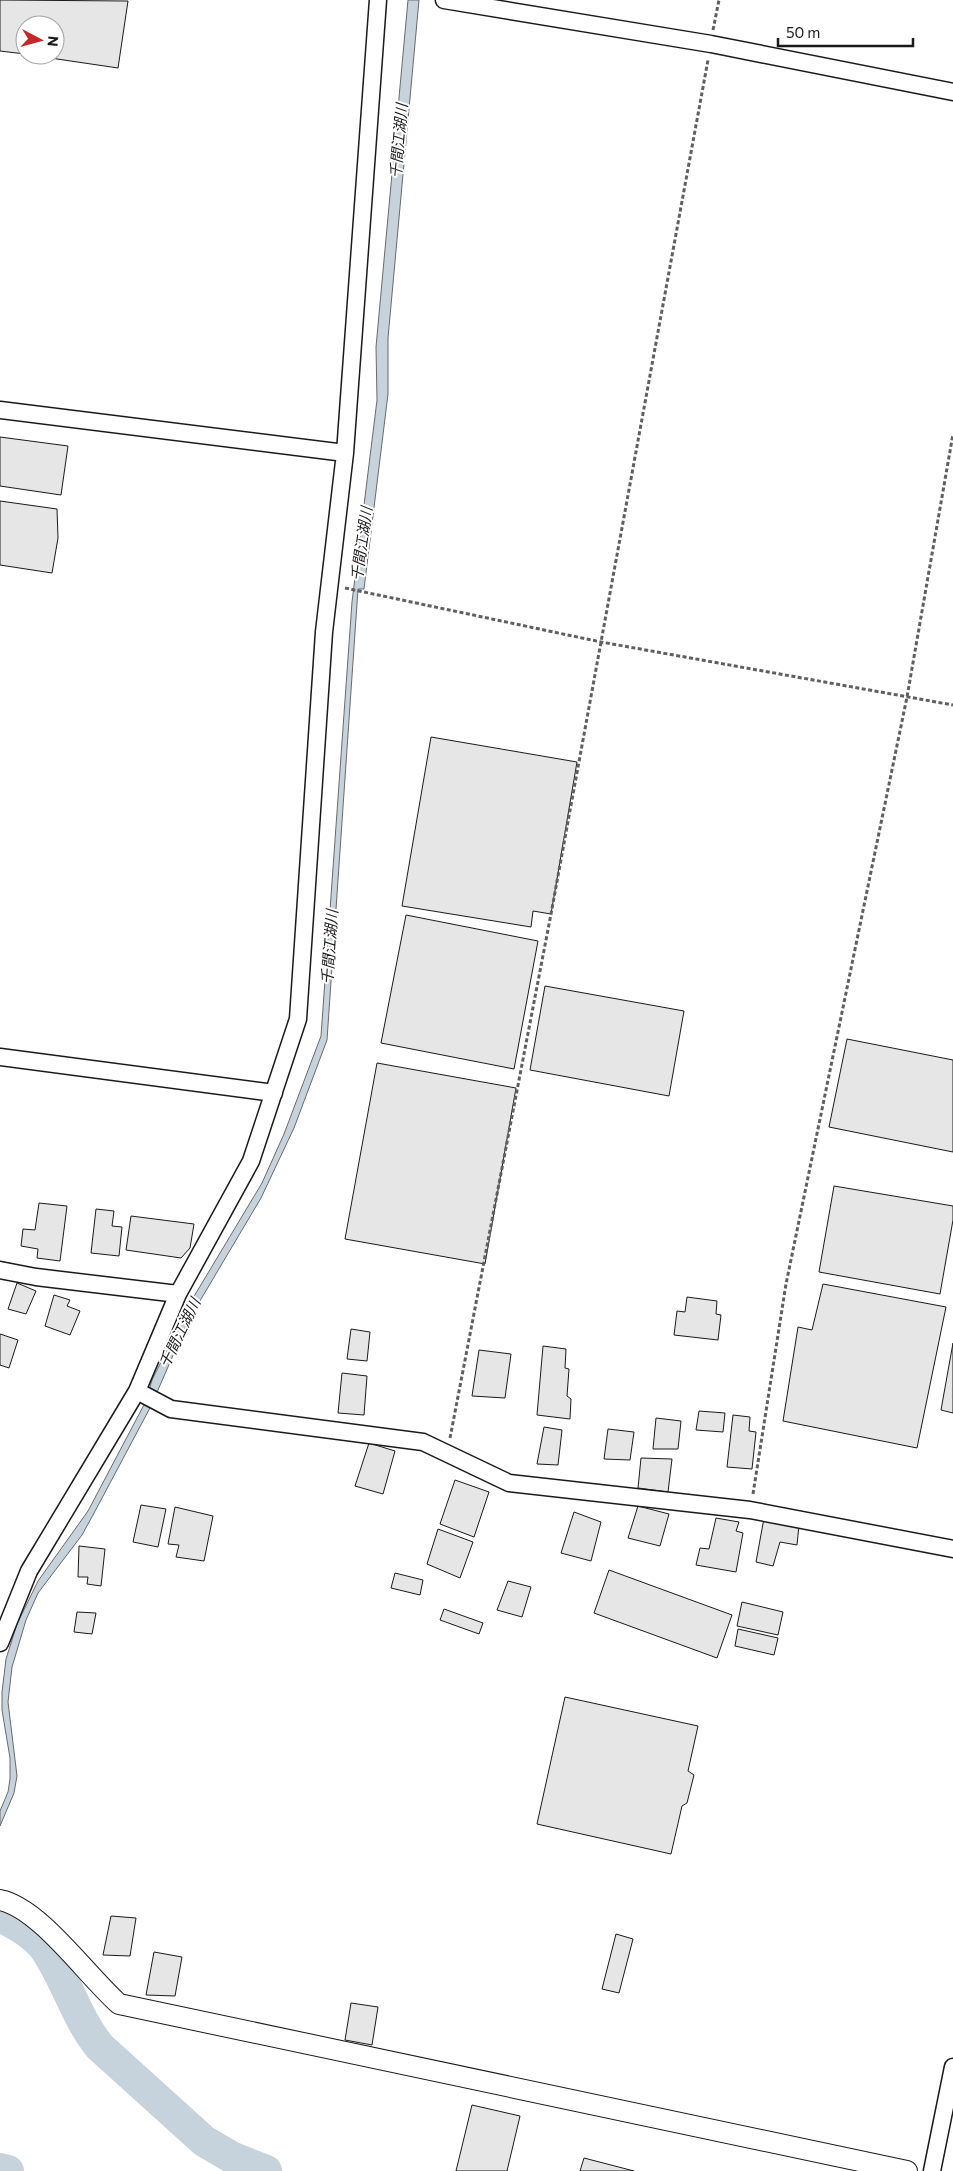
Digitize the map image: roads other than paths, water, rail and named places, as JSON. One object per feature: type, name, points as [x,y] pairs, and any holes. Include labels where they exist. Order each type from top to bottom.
[{"type":"street","points":[[0,1642],[30,1571],[137,1391],[178,1294],[250,1161],[298,1019],[324,632],[345,454],[378,0]]},
{"type":"street","points":[[444,0],[711,44],[953,92]]},
{"type":"street","points":[[0,410],[345,454]]},
{"type":"street","points":[[0,1057],[274,1093]]},
{"type":"street","points":[[0,1270],[36,1277],[178,1294]]},
{"type":"street","points":[[137,1391],[171,1410],[422,1442],[510,1483],[750,1510],[953,1549]]},
{"type":"street","points":[[0,1900],[24,1910],[30,1915],[118,2004],[907,2171]]},
{"type":"street","points":[[932,2171],[953,2067]]},
{"type":"water","name":"千間江湖川","points":[[408,0],[419,0],[388,338],[388,394],[364,589],[358,589],[327,1040],[294,1128],[261,1198],[188,1321],[151,1406],[82,1535],[38,1593],[26,1620],[12,1667],[8,1702],[17,1776],[14,1793],[0,1826],[0,1811],[8,1792],[10,1779],[10,1758],[2,1710],[2,1692],[6,1659],[17,1624],[38,1581],[88,1511],[146,1401],[152,1380],[193,1298],[262,1183],[284,1134],[321,1036],[352,602],[377,400],[376,347]]},
{"type":"waterway","points":[[0,1916],[19,1926],[46,1950],[84,2024],[100,2047],[204,2141],[233,2158],[266,2171]]},
{"type":"waterway","points":[[0,2169],[8,2171]]}]
